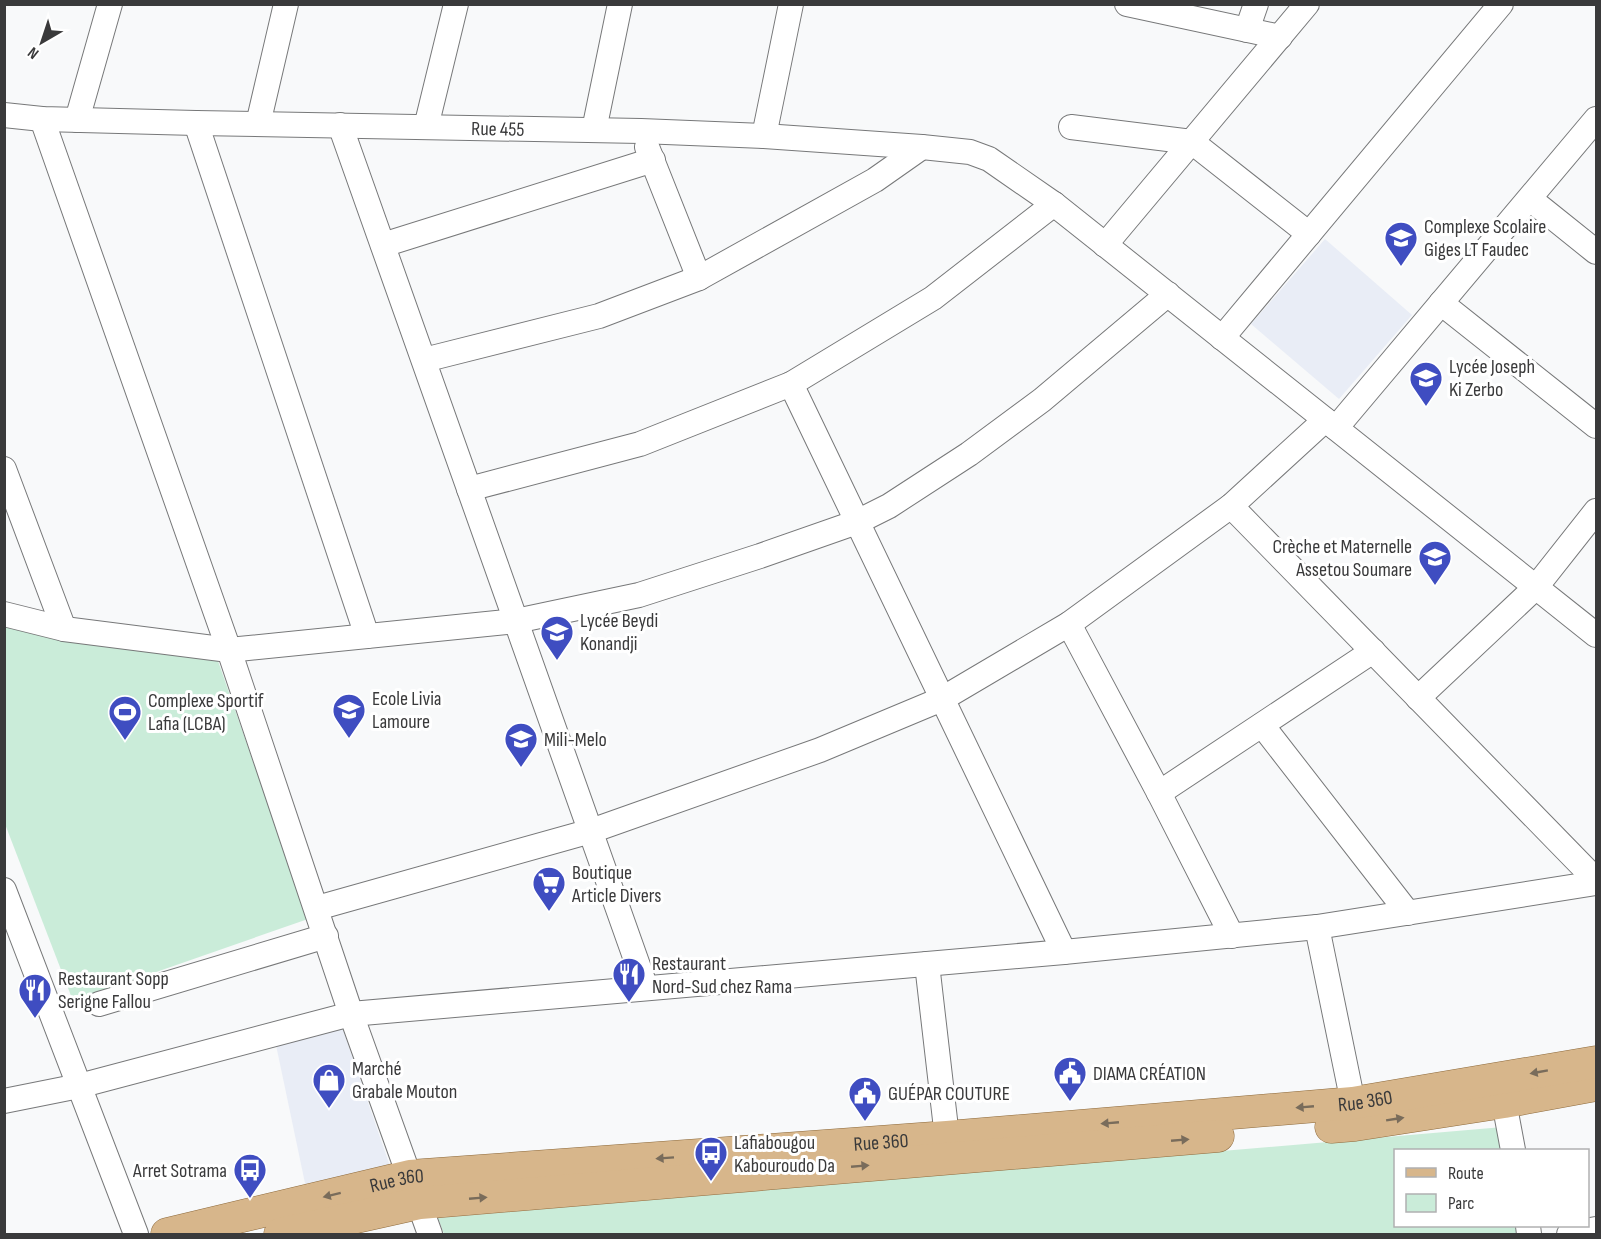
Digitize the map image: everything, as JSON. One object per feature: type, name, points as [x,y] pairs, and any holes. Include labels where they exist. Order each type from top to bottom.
[{"type":"main road","name":"Rue 360","points":[[168,1234],[415,1190],[947,1137],[1354,1114],[1596,1062]]},
{"type":"main road","name":"Rue 360","points":[[280,1234],[415,1190],[1504,1102],[1596,1085]]},
{"type":"street","points":[[77,120],[110,4]]},
{"type":"street","points":[[258,124],[286,4]]},
{"type":"street","points":[[426,127],[456,4]]},
{"type":"street","points":[[594,130],[620,4]]},
{"type":"street","points":[[764,136],[791,4]]},
{"type":"street","points":[[1127,4],[1280,37]]},
{"type":"street","points":[[1247,30],[1256,4]]},
{"type":"street","points":[[1105,244],[1307,4]]},
{"type":"street","points":[[1222,338],[1501,4]]},
{"type":"street","name":"Rue 455","points":[[4,115],[77,120],[196,123],[640,131],[764,136],[970,152],[989,159],[1054,204],[1596,635]]},
{"type":"street","points":[[42,118],[229,650],[351,1014],[430,1234]]},
{"type":"street","points":[[317,908],[591,831],[820,750],[942,699],[1069,624],[1231,506],[1331,424],[1441,303],[1596,119]]},
{"type":"street","points":[[196,123],[367,636]]},
{"type":"street","points":[[340,125],[646,988]]},
{"type":"street","points":[[1071,127],[1192,142],[1309,234]]},
{"type":"street","points":[[640,131],[699,278]]},
{"type":"street","points":[[424,360],[598,316],[699,278],[875,180],[922,147]]},
{"type":"street","points":[[383,245],[653,160]]},
{"type":"street","points":[[1530,199],[1596,252]]},
{"type":"street","points":[[469,489],[640,444],[791,384],[933,298],[1054,204]]},
{"type":"street","points":[[4,614],[64,629],[229,650],[516,621],[639,595],[857,522],[889,506],[978,447],[1042,400],[1168,294]]},
{"type":"street","points":[[1441,303],[1596,426]]},
{"type":"street","points":[[791,384],[1064,952]]},
{"type":"street","points":[[4,469],[64,629]]},
{"type":"street","points":[[1231,506],[1596,882]]},
{"type":"street","points":[[1418,698],[1536,587],[1596,511]]},
{"type":"street","points":[[1069,624],[1232,936]]},
{"type":"street","points":[[1159,793],[1373,651]]},
{"type":"street","points":[[1262,725],[1408,913]]},
{"type":"street","points":[[4,1101],[79,1086],[351,1014],[1064,952],[1317,927],[1596,882]]},
{"type":"street","points":[[4,890],[14,942],[79,1086],[136,1234]]},
{"type":"street","points":[[1317,927],[1354,1114]]},
{"type":"street","points":[[99,1004],[326,936]]},
{"type":"street","points":[[927,964],[947,1137]]},
{"type":"street","points":[[1504,1102],[1514,1149]]},
{"type":"street","points":[[1569,1234],[1596,1229]]},
{"type":"shaded area","points":[[1325,239],[1412,315],[1339,399],[1251,324]]},
{"type":"shaded area","name":"Marché Grabale Mouton","points":[[342,1027],[392,1172],[306,1188],[276,1045]]},
{"type":"green space","name":"Complexe Sportif Lafia (LCBA)","points":[[5,621],[217,658],[308,919],[73,1001],[5,824]]},
{"type":"green space","points":[[1503,1127],[1507,1149],[1394,1149],[1394,1227],[1520,1227],[1522,1234],[444,1234],[438,1218]]},
{"type":"place","name":"Complexe Scolaire Giges LT Faudec","points":[[1401,267]]},
{"type":"place","name":"Lycée Joseph Ki Zerbo","points":[[1426,407]]},
{"type":"place","name":"Crèche et Maternelle Assetou Soumare","points":[[1435,586]]},
{"type":"place","name":"Lycée Beydi Konandji","points":[[557,661]]},
{"type":"place","name":"Ecole Livia Lamoure","points":[[349,739]]},
{"type":"place","name":"Complexe Sportif Lafia (LCBA)","points":[[125,741]]},
{"type":"place","name":"Mili-Melo","points":[[521,768]]},
{"type":"place","name":"Boutique Article Divers","points":[[549,912]]},
{"type":"place","name":"Restaurant Nord-Sud chez Rama","points":[[629,1003]]},
{"type":"place","name":"Restaurant Sopp Serigne Fallou","points":[[35,1019]]},
{"type":"place","name":"DIAMA CRÉATION","points":[[1070,1102]]},
{"type":"place","name":"Marché Grabale Mouton","points":[[329,1109]]},
{"type":"place","name":"GUÉPAR COUTURE","points":[[865,1122]]},
{"type":"place","name":"Lafiabougou Kabouroudo Da","points":[[711,1182]]},
{"type":"place","name":"Arret Sotrama","points":[[250,1199]]}]
